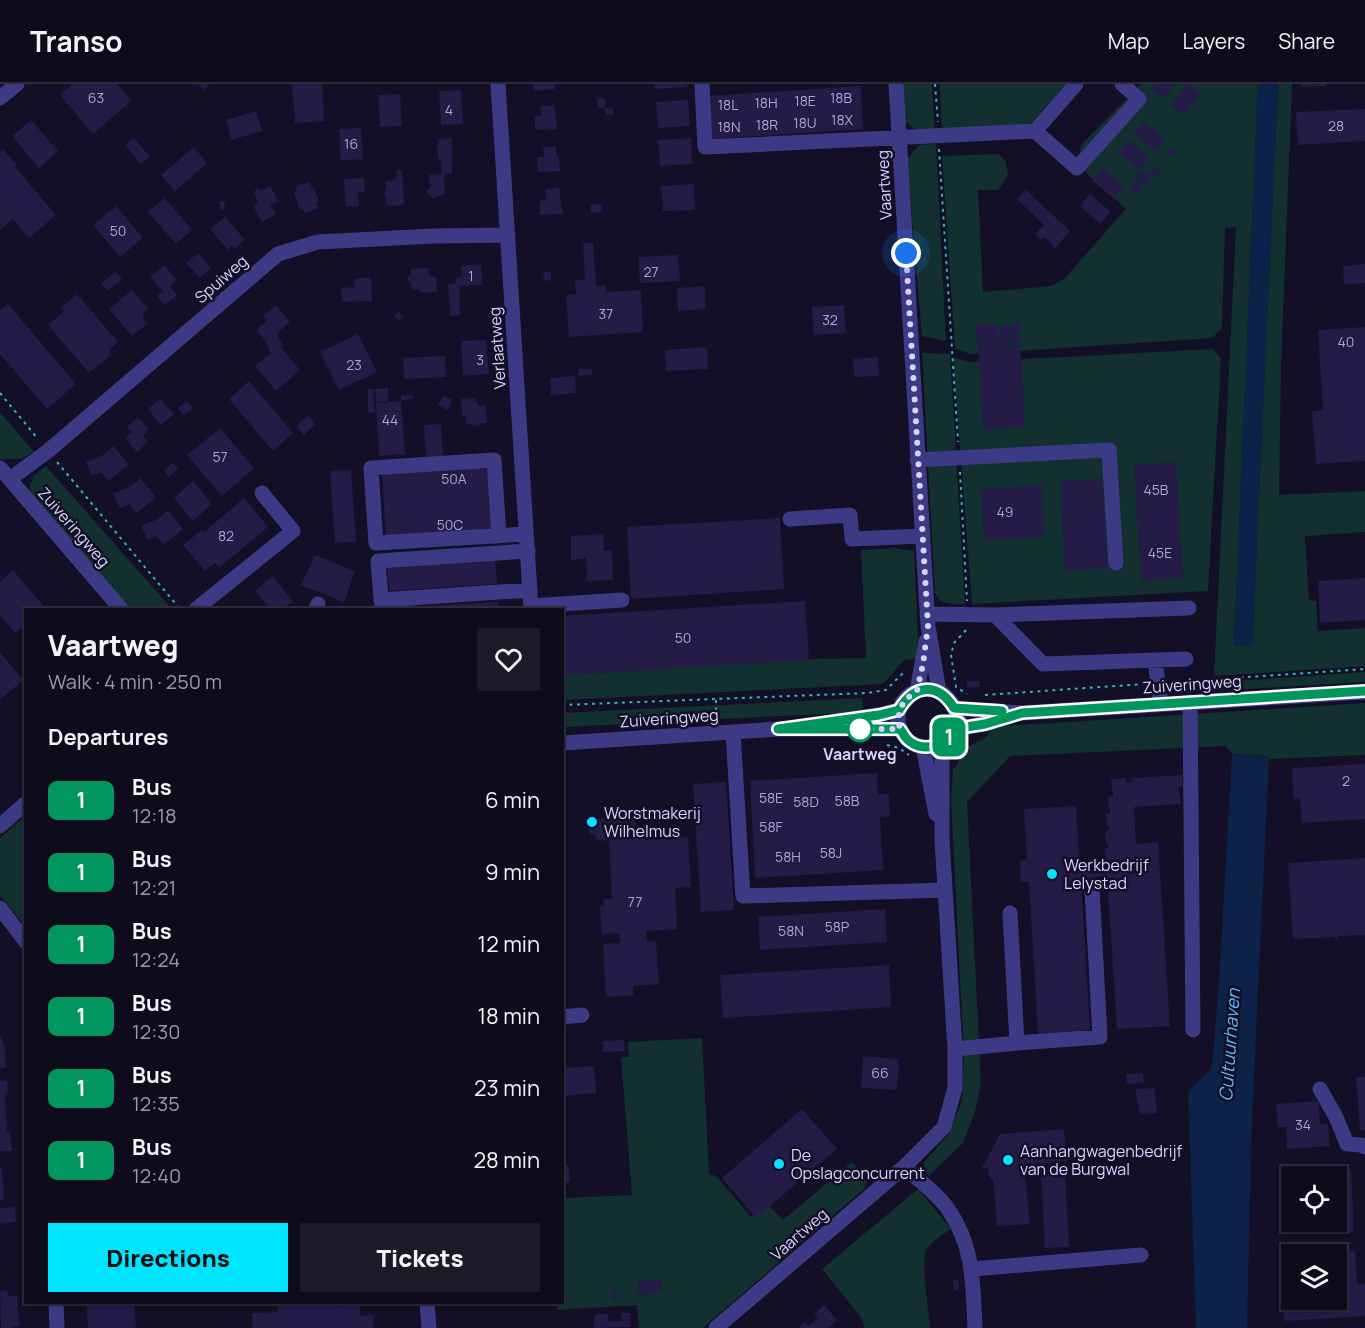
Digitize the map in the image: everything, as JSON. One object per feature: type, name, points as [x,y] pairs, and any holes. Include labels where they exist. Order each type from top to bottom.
[{"type":"street","points":[[0,98],[17,84]]},
{"type":"street","name":"Verlaatweg","points":[[498,84],[531,608]]},
{"type":"street","points":[[702,84],[705,147],[900,139]]},
{"type":"street","name":"Vaartweg","points":[[896,84],[928,620],[939,692]]},
{"type":"street","points":[[1076,84],[1035,130],[1077,168],[1138,99],[1122,84]]},
{"type":"street","name":"Vaartweg","points":[[900,139],[1035,130]]},
{"type":"street","name":"Spuiweg","points":[[5,474],[48,451],[278,254],[318,242],[508,235]]},
{"type":"street","points":[[917,460],[1108,450],[1116,563]]},
{"type":"street","points":[[499,536],[494,460],[371,468],[376,543],[499,536],[526,534]]},
{"type":"street","points":[[495,467],[522,465]]},
{"type":"street","name":"Zuiveringweg","points":[[5,474],[120,608]]},
{"type":"street","points":[[197,608],[293,531],[262,493]]},
{"type":"street","points":[[790,519],[850,515],[852,539],[923,536]]},
{"type":"street","points":[[528,551],[378,561],[381,604],[530,590]]},
{"type":"street","points":[[531,608],[622,600]]},
{"type":"street","points":[[928,620],[968,616],[1189,608]]},
{"type":"street","points":[[995,615],[1043,664],[1186,659]]},
{"type":"street","name":"Vaartweg","points":[[917,691],[928,620]]},
{"type":"street","points":[[1155,661],[1161,704]]},
{"type":"street","points":[[928,689],[939,692],[948,698],[954,708],[956,718],[954,729],[942,743],[933,747],[923,747],[909,741],[900,729],[898,719],[899,710],[906,698],[917,691],[928,689]]},
{"type":"street","name":"Zuiveringweg","points":[[954,708],[1022,713],[1365,692]]},
{"type":"street","points":[[1190,702],[1193,1030]]},
{"type":"street","name":"Zuiveringweg","points":[[778,729],[879,715],[899,710]]},
{"type":"street","name":"Zuiveringweg","points":[[954,729],[985,724],[1022,713]]},
{"type":"street","name":"Zuiveringweg","points":[[564,743],[778,729],[900,729]]},
{"type":"street","points":[[732,732],[743,896],[945,890]]},
{"type":"street","name":"Vaartweg","points":[[716,1328],[904,1167],[944,1127],[955,1088],[955,1049],[942,840],[942,743]]},
{"type":"street","name":"Vaartweg","points":[[923,747],[942,840]]},
{"type":"street","points":[[0,825],[24,805]]},
{"type":"street","points":[[955,1049],[1100,1037],[1092,889]]},
{"type":"street","points":[[0,908],[24,939]]},
{"type":"street","points":[[1010,913],[1017,1043]]},
{"type":"street","points":[[564,1017],[582,1015]]},
{"type":"street","points":[[1320,1089],[1347,1144],[1361,1144],[1365,1147]]},
{"type":"street","points":[[904,1167],[947,1207],[966,1240],[972,1269],[975,1328]]},
{"type":"street","points":[[972,1269],[1141,1255]]},
{"type":"street","points":[[56,1304],[57,1328]]},
{"type":"street","points":[[427,1304],[429,1328]]},
{"type":"path","points":[[935,84],[968,616],[968,626],[954,643],[952,663]]},
{"type":"path","points":[[0,393],[179,608]]},
{"type":"path","points":[[564,705],[867,693],[886,690],[908,668]]},
{"type":"path","points":[[716,700],[716,725]]},
{"type":"green space","points":[[903,84],[932,84],[935,132],[918,133],[905,121]]},
{"type":"green space","points":[[940,84],[1066,84],[1030,124],[942,131]]},
{"type":"green space","points":[[1141,84],[1258,84],[1234,646],[1252,646],[1278,84],[1292,84],[1281,367],[1279,495],[1365,491],[1365,532],[1305,536],[1309,600],[1316,601],[1318,631],[1365,628],[1365,666],[1214,676],[1236,227],[1225,228],[1222,328],[1212,338],[971,354],[955,348],[942,156],[999,154],[1006,162],[1008,175],[998,190],[978,190],[983,292],[1052,286],[1064,279],[1126,209],[1079,166],[1081,145]]},
{"type":"green space","points":[[936,144],[946,341],[922,336],[907,159],[919,145]]},
{"type":"green space","points":[[1213,349],[1221,359],[1208,591],[972,604],[953,357],[969,362]]},
{"type":"green space","points":[[922,353],[950,354],[965,604],[944,602],[935,593]]},
{"type":"green space","points":[[0,412],[34,452],[21,459],[0,459]]},
{"type":"green space","points":[[46,466],[171,608],[127,608],[28,492],[34,475]]},
{"type":"green space","points":[[894,548],[914,551],[918,638],[916,659],[904,660],[883,684],[564,700],[564,675],[809,659],[866,658],[861,550]]},
{"type":"green space","points":[[1365,672],[1365,682],[1175,693],[1176,685]]},
{"type":"green space","points":[[862,698],[863,711],[566,727],[564,713]]},
{"type":"green space","points":[[1365,703],[1365,755],[1269,759],[1268,756],[1232,754],[1226,746],[1010,756],[967,802],[981,1083],[975,1112],[963,1143],[929,1176],[924,1170],[924,1162],[949,1134],[962,1100],[964,1056],[951,800],[953,768],[956,767],[965,748],[987,737],[991,728],[1003,726]]},
{"type":"green space","points":[[24,817],[24,925],[0,895],[0,838]]},
{"type":"green space","points":[[702,1038],[709,1173],[717,1177],[751,1217],[767,1204],[783,1220],[852,1162],[868,1179],[864,1189],[703,1328],[639,1328],[637,1305],[557,1310],[557,1304],[564,1304],[564,1224],[566,1219],[564,1198],[632,1195],[621,1057],[629,1057],[628,1042]]},
{"type":"green space","points":[[918,1189],[951,1229],[934,1241],[926,1251],[925,1277],[930,1328],[865,1328],[860,1316],[822,1269]]},
{"type":"water","points":[[1258,84],[1278,84],[1252,646],[1234,646]]},
{"type":"water","name":"Cultuurhaven","points":[[1232,754],[1269,756],[1252,1118],[1247,1328],[1196,1328],[1188,1092],[1212,1067]]},
{"type":"building","points":[[73,84],[117,84],[131,101],[93,134],[60,95]]},
{"type":"building","points":[[198,84],[210,84],[203,90]]},
{"type":"building","points":[[292,84],[322,84],[324,121],[295,123]]},
{"type":"building","points":[[533,84],[555,84],[555,89],[533,91]]},
{"type":"building","points":[[655,84],[687,84],[688,87],[655,89]]},
{"type":"building","points":[[1155,84],[1176,84],[1163,99],[1151,88]]},
{"type":"building","points":[[1189,84],[1201,95],[1183,115],[1171,105]]},
{"type":"building","points":[[1301,84],[1326,84],[1326,86],[1301,87]]},
{"type":"building","points":[[861,86],[863,129],[711,139],[708,96]]},
{"type":"building","points":[[461,90],[463,124],[441,125],[439,91]]},
{"type":"building","points":[[400,94],[402,126],[380,127],[378,95]]},
{"type":"building","points":[[597,99],[605,99],[605,108],[597,108]]},
{"type":"building","points":[[688,100],[690,126],[658,128],[656,102]]},
{"type":"building","points":[[554,105],[557,129],[535,130],[535,116],[541,115],[541,106]]},
{"type":"building","points":[[613,107],[613,115],[605,115],[605,108]]},
{"type":"building","points":[[1365,109],[1365,141],[1298,145],[1296,112]]},
{"type":"building","points":[[256,111],[262,131],[231,140],[226,120]]},
{"type":"building","points":[[31,120],[58,151],[39,168],[12,136]]},
{"type":"building","points":[[1145,121],[1165,139],[1155,151],[1135,133]]},
{"type":"building","points":[[361,128],[363,159],[341,161],[339,129]]},
{"type":"building","points":[[134,138],[150,157],[141,164],[125,145]]},
{"type":"building","points":[[452,138],[452,173],[444,174],[445,195],[434,199],[426,192],[432,185],[429,183],[429,175],[442,174],[441,159],[438,159],[437,139]]},
{"type":"building","points":[[691,138],[692,164],[660,166],[658,140]]},
{"type":"building","points":[[1129,140],[1149,158],[1139,170],[1118,152]]},
{"type":"building","points":[[194,147],[207,163],[175,191],[161,175]]},
{"type":"building","points":[[543,147],[556,147],[560,171],[538,172],[537,157],[544,157]]},
{"type":"building","points":[[1173,147],[1177,150],[1172,156],[1168,152]]},
{"type":"building","points":[[3,149],[17,165],[15,167],[56,215],[29,238],[13,219],[0,230],[0,152]]},
{"type":"building","points":[[1156,166],[1160,169],[1155,175],[1151,171]]},
{"type":"building","points":[[1103,168],[1124,186],[1113,198],[1092,180]]},
{"type":"building","points":[[397,170],[402,170],[404,204],[387,205],[384,191],[386,181],[397,178]]},
{"type":"building","points":[[1140,170],[1145,175],[1149,171],[1154,175],[1144,186],[1134,176]]},
{"type":"building","points":[[364,178],[365,192],[358,192],[359,206],[346,207],[344,179]]},
{"type":"building","points":[[1134,181],[1142,188],[1136,194],[1128,188]]},
{"type":"building","points":[[310,182],[319,202],[316,203],[318,208],[306,213],[299,208],[294,193],[298,185]]},
{"type":"building","points":[[694,184],[695,210],[663,211],[661,186]]},
{"type":"building","points":[[270,186],[278,201],[270,205],[276,214],[262,222],[253,206],[258,203],[254,192],[257,188],[261,191]]},
{"type":"building","points":[[559,188],[563,214],[540,215],[540,201],[546,200],[546,189]]},
{"type":"building","points":[[1026,190],[1070,231],[1055,248],[1044,237],[1041,240],[1035,234],[1044,225],[1017,199]]},
{"type":"building","points":[[1090,194],[1111,212],[1100,224],[1080,206]]},
{"type":"building","points":[[165,198],[192,230],[176,244],[148,212]]},
{"type":"building","points":[[220,201],[225,201],[224,210],[220,210]]},
{"type":"building","points":[[601,204],[602,212],[591,213],[591,205]]},
{"type":"building","points":[[116,206],[143,238],[120,257],[93,225]]},
{"type":"building","points":[[225,217],[245,240],[234,249],[232,246],[228,250],[210,229]]},
{"type":"building","points":[[583,243],[593,243],[596,286],[605,285],[606,292],[641,290],[643,332],[569,337],[566,295],[576,294],[575,280],[585,280]]},
{"type":"building","points":[[198,253],[211,268],[200,278],[186,263]]},
{"type":"building","points":[[678,255],[680,281],[640,283],[638,257]]},
{"type":"building","points":[[481,264],[483,285],[459,286],[460,315],[450,316],[448,284],[456,283],[455,278],[462,277],[461,266]]},
{"type":"building","points":[[1365,264],[1365,283],[1344,284],[1343,266]]},
{"type":"building","points":[[164,265],[177,280],[170,286],[177,295],[165,305],[157,296],[163,291],[150,277]]},
{"type":"building","points":[[428,268],[429,276],[436,277],[437,292],[421,293],[419,289],[412,290],[411,283],[408,281],[411,269]]},
{"type":"building","points":[[115,272],[122,279],[107,291],[101,284]]},
{"type":"building","points":[[543,272],[551,272],[551,280],[544,281]]},
{"type":"building","points":[[371,277],[372,301],[342,302],[341,288],[355,287],[354,279]]},
{"type":"building","points":[[705,286],[706,309],[678,311],[677,288]]},
{"type":"building","points":[[132,290],[148,309],[143,313],[143,317],[148,323],[132,336],[109,309]]},
{"type":"building","points":[[77,294],[118,342],[109,350],[112,354],[89,373],[48,325],[64,311],[61,308]]},
{"type":"building","points":[[8,304],[76,384],[47,409],[0,354],[0,310]]},
{"type":"building","points":[[276,305],[290,322],[277,333],[282,344],[280,346],[300,370],[276,391],[255,366],[271,353],[265,340],[256,330],[267,321],[263,316]]},
{"type":"building","points":[[844,305],[846,333],[814,335],[812,307]]},
{"type":"building","points":[[398,312],[404,317],[400,321],[394,316]]},
{"type":"building","points":[[998,323],[999,343],[977,344],[976,325]]},
{"type":"building","points":[[1019,324],[1020,341],[1001,342],[1000,325]]},
{"type":"building","points":[[1365,327],[1365,461],[1316,464],[1312,411],[1323,410],[1318,330]]},
{"type":"building","points":[[358,334],[377,372],[339,390],[320,352]]},
{"type":"building","points":[[486,340],[489,374],[463,376],[461,341]]},
{"type":"building","points":[[1020,343],[1025,427],[983,430],[978,345]]},
{"type":"building","points":[[707,347],[708,369],[666,371],[665,350]]},
{"type":"building","points":[[445,356],[446,377],[404,379],[403,358]]},
{"type":"building","points":[[878,357],[879,376],[854,377],[853,359]]},
{"type":"building","points":[[579,369],[592,369],[592,375],[579,376]]},
{"type":"building","points":[[575,376],[576,393],[551,395],[550,378]]},
{"type":"building","points":[[249,381],[293,433],[273,451],[229,399]]},
{"type":"building","points":[[388,388],[388,401],[376,402],[375,389]]},
{"type":"building","points":[[368,389],[373,389],[375,412],[368,413]]},
{"type":"building","points":[[401,395],[413,395],[413,399],[401,400]]},
{"type":"building","points":[[443,395],[452,400],[447,410],[438,405]]},
{"type":"building","points":[[475,398],[478,406],[486,405],[487,423],[481,423],[479,426],[466,424],[466,417],[462,415],[461,399]]},
{"type":"building","points":[[160,399],[174,414],[161,425],[148,409]]},
{"type":"building","points":[[187,401],[193,408],[184,415],[178,408]]},
{"type":"building","points":[[401,401],[405,454],[379,456],[376,403]]},
{"type":"building","points":[[308,415],[316,424],[304,435],[296,426]]},
{"type":"building","points":[[138,417],[149,430],[143,435],[148,442],[137,452],[125,438],[132,432],[127,427]]},
{"type":"building","points":[[441,424],[443,456],[426,457],[424,425]]},
{"type":"building","points":[[220,428],[254,468],[222,496],[187,455]]},
{"type":"building","points":[[113,446],[129,464],[109,481],[101,472],[92,476],[86,462],[103,455]]},
{"type":"building","points":[[487,462],[492,533],[386,540],[382,468]]},
{"type":"building","points":[[1176,462],[1183,578],[1141,581],[1134,465]]},
{"type":"building","points":[[173,463],[178,469],[169,477],[164,471]]},
{"type":"building","points":[[351,470],[356,542],[335,543],[330,471]]},
{"type":"building","points":[[140,478],[156,497],[137,513],[129,504],[120,508],[113,494],[131,486]]},
{"type":"building","points":[[1102,479],[1108,568],[1065,571],[1060,482]]},
{"type":"building","points":[[193,481],[212,504],[193,521],[174,498]]},
{"type":"building","points":[[1042,485],[1045,537],[984,540],[981,489]]},
{"type":"building","points":[[244,498],[268,527],[219,568],[215,563],[205,571],[183,545],[202,530],[204,532]]},
{"type":"building","points":[[168,510],[183,529],[164,545],[156,536],[148,540],[141,526],[158,519]]},
{"type":"building","points":[[780,518],[784,589],[631,599],[627,527]]},
{"type":"building","points":[[603,534],[604,551],[612,550],[613,580],[587,581],[586,558],[571,560],[571,536]]},
{"type":"building","points":[[315,555],[355,571],[344,603],[300,586]]},
{"type":"building","points":[[495,558],[497,584],[389,591],[387,565]]},
{"type":"building","points":[[13,570],[45,608],[24,608],[24,632],[21,628],[15,633],[0,615],[0,582]]},
{"type":"building","points":[[272,576],[293,601],[284,608],[268,608],[269,607],[255,591]]},
{"type":"building","points":[[1365,578],[1365,620],[1320,623],[1318,581]]},
{"type":"building","points":[[805,601],[809,660],[564,675],[564,616]]},
{"type":"building","points":[[498,602],[499,608],[407,608]]},
{"type":"building","points":[[0,652],[23,680],[0,700]]},
{"type":"building","points":[[967,681],[979,681],[980,687],[967,688]]},
{"type":"building","points":[[1365,764],[1365,819],[1302,823],[1300,798],[1294,799],[1292,768]]},
{"type":"building","points":[[877,773],[878,794],[889,794],[890,816],[880,817],[883,870],[755,878],[750,781]]},
{"type":"building","points":[[1182,775],[1183,787],[1178,787],[1181,804],[1134,807],[1136,844],[1158,842],[1170,1026],[1117,1029],[1107,875],[1081,880],[1090,1030],[1038,1034],[1029,882],[1021,882],[1020,861],[1027,860],[1024,809],[1076,806],[1080,867],[1082,869],[1106,868],[1106,865],[1111,865],[1111,860],[1106,860],[1105,848],[1108,848],[1108,843],[1106,843],[1105,831],[1109,831],[1106,814],[1110,813],[1111,809],[1109,809],[1108,797],[1113,796],[1111,779],[1126,778],[1126,783],[1133,782],[1132,778]]},
{"type":"building","points":[[726,782],[734,910],[701,912],[693,784]]},
{"type":"building","points":[[634,817],[636,826],[641,828],[641,831],[649,830],[650,840],[688,837],[691,887],[675,888],[677,929],[646,931],[647,942],[656,941],[659,984],[633,986],[633,995],[606,997],[603,944],[620,943],[619,933],[602,934],[600,907],[604,906],[603,899],[612,899],[609,840],[597,841],[595,835],[589,834],[588,821],[589,819]]},
{"type":"building","points":[[1365,858],[1365,935],[1339,936],[1335,940],[1335,937],[1293,939],[1288,863]]},
{"type":"building","points":[[885,909],[887,942],[760,950],[758,917]]},
{"type":"building","points":[[889,965],[891,1007],[723,1018],[720,975]]},
{"type":"building","points":[[0,1037],[2,1037],[2,1045],[5,1045],[6,1067],[0,1068]]},
{"type":"building","points":[[624,1040],[625,1051],[603,1052],[603,1041]]},
{"type":"building","points":[[863,1056],[899,1059],[897,1090],[861,1088]]},
{"type":"building","points":[[594,1066],[596,1093],[564,1096],[564,1068]]},
{"type":"building","points":[[1143,1073],[1144,1082],[1127,1084],[1126,1074]]},
{"type":"building","points":[[1356,1077],[1365,1077],[1365,1130],[1360,1130]]},
{"type":"building","points":[[7,1080],[8,1092],[5,1093],[7,1132],[10,1131],[12,1151],[0,1151],[0,1081]]},
{"type":"building","points":[[1154,1088],[1156,1113],[1140,1114],[1135,1089]]},
{"type":"building","points":[[1318,1101],[1320,1124],[1328,1124],[1330,1146],[1287,1149],[1286,1127],[1278,1127],[1276,1104]]},
{"type":"building","points":[[802,1109],[837,1149],[756,1218],[722,1178]]},
{"type":"building","points":[[1064,1129],[1067,1161],[1024,1165],[1030,1224],[997,1226],[993,1180],[989,1176],[988,1168],[982,1168],[1000,1134]]},
{"type":"building","points":[[564,1166],[569,1166],[570,1182],[564,1183]]},
{"type":"building","points":[[0,1168],[2,1168],[4,1200],[0,1200]]},
{"type":"building","points":[[1347,1171],[1351,1171],[1354,1231],[1347,1232]]},
{"type":"building","points":[[1065,1172],[1069,1247],[1045,1248],[1041,1173]]},
{"type":"building","points":[[15,1207],[16,1222],[0,1224],[0,1208]]},
{"type":"building","points":[[1317,1232],[1342,1232],[1317,1234]]},
{"type":"building","points":[[1347,1251],[1355,1251],[1357,1284],[1365,1284],[1365,1316],[1284,1321],[1283,1310],[1347,1310]]},
{"type":"building","points":[[661,1279],[662,1292],[639,1295],[638,1282]]},
{"type":"building","points":[[958,1279],[959,1290],[954,1291],[953,1280]]},
{"type":"building","points":[[611,1289],[616,1289],[617,1300],[611,1300]]},
{"type":"building","points":[[7,1290],[8,1296],[17,1296],[19,1326],[1,1328],[0,1291]]},
{"type":"building","points":[[86,1304],[134,1304],[136,1328],[88,1328]]},
{"type":"building","points":[[277,1304],[335,1304],[335,1307],[360,1305],[360,1316],[373,1315],[374,1328],[253,1328],[252,1313],[278,1312]]},
{"type":"building","points":[[824,1305],[837,1320],[828,1328],[798,1328],[805,1322],[808,1326],[818,1318],[814,1314]]},
{"type":"building","points":[[621,1313],[630,1313],[630,1327],[594,1328],[594,1317],[597,1314],[608,1314],[608,1321],[622,1321]]},
{"type":"bus line","name":"1","points":[[1002,711],[954,708],[948,698],[928,689],[917,691],[906,698],[899,710],[879,715],[778,729],[900,729],[909,741],[923,747],[933,747],[949,737],[954,729],[985,724],[1022,713],[1365,691]]},
{"type":"place","name":"Vaartweg","points":[[860,729]]},
{"type":"place","name":"Worstmakerij Wilhelmus","points":[[592,822]]},
{"type":"place","name":"Werkbedrijf Lelystad","points":[[1052,874]]},
{"type":"place","name":"Aanhangwagenbedrijf van de Burgwal","points":[[1008,1160]]},
{"type":"place","name":"De Opslagconcurrent","points":[[779,1164]]},
{"type":"route","points":[[860,729],[900,729],[899,710],[906,698],[917,691],[928,626],[906,253]]}]
